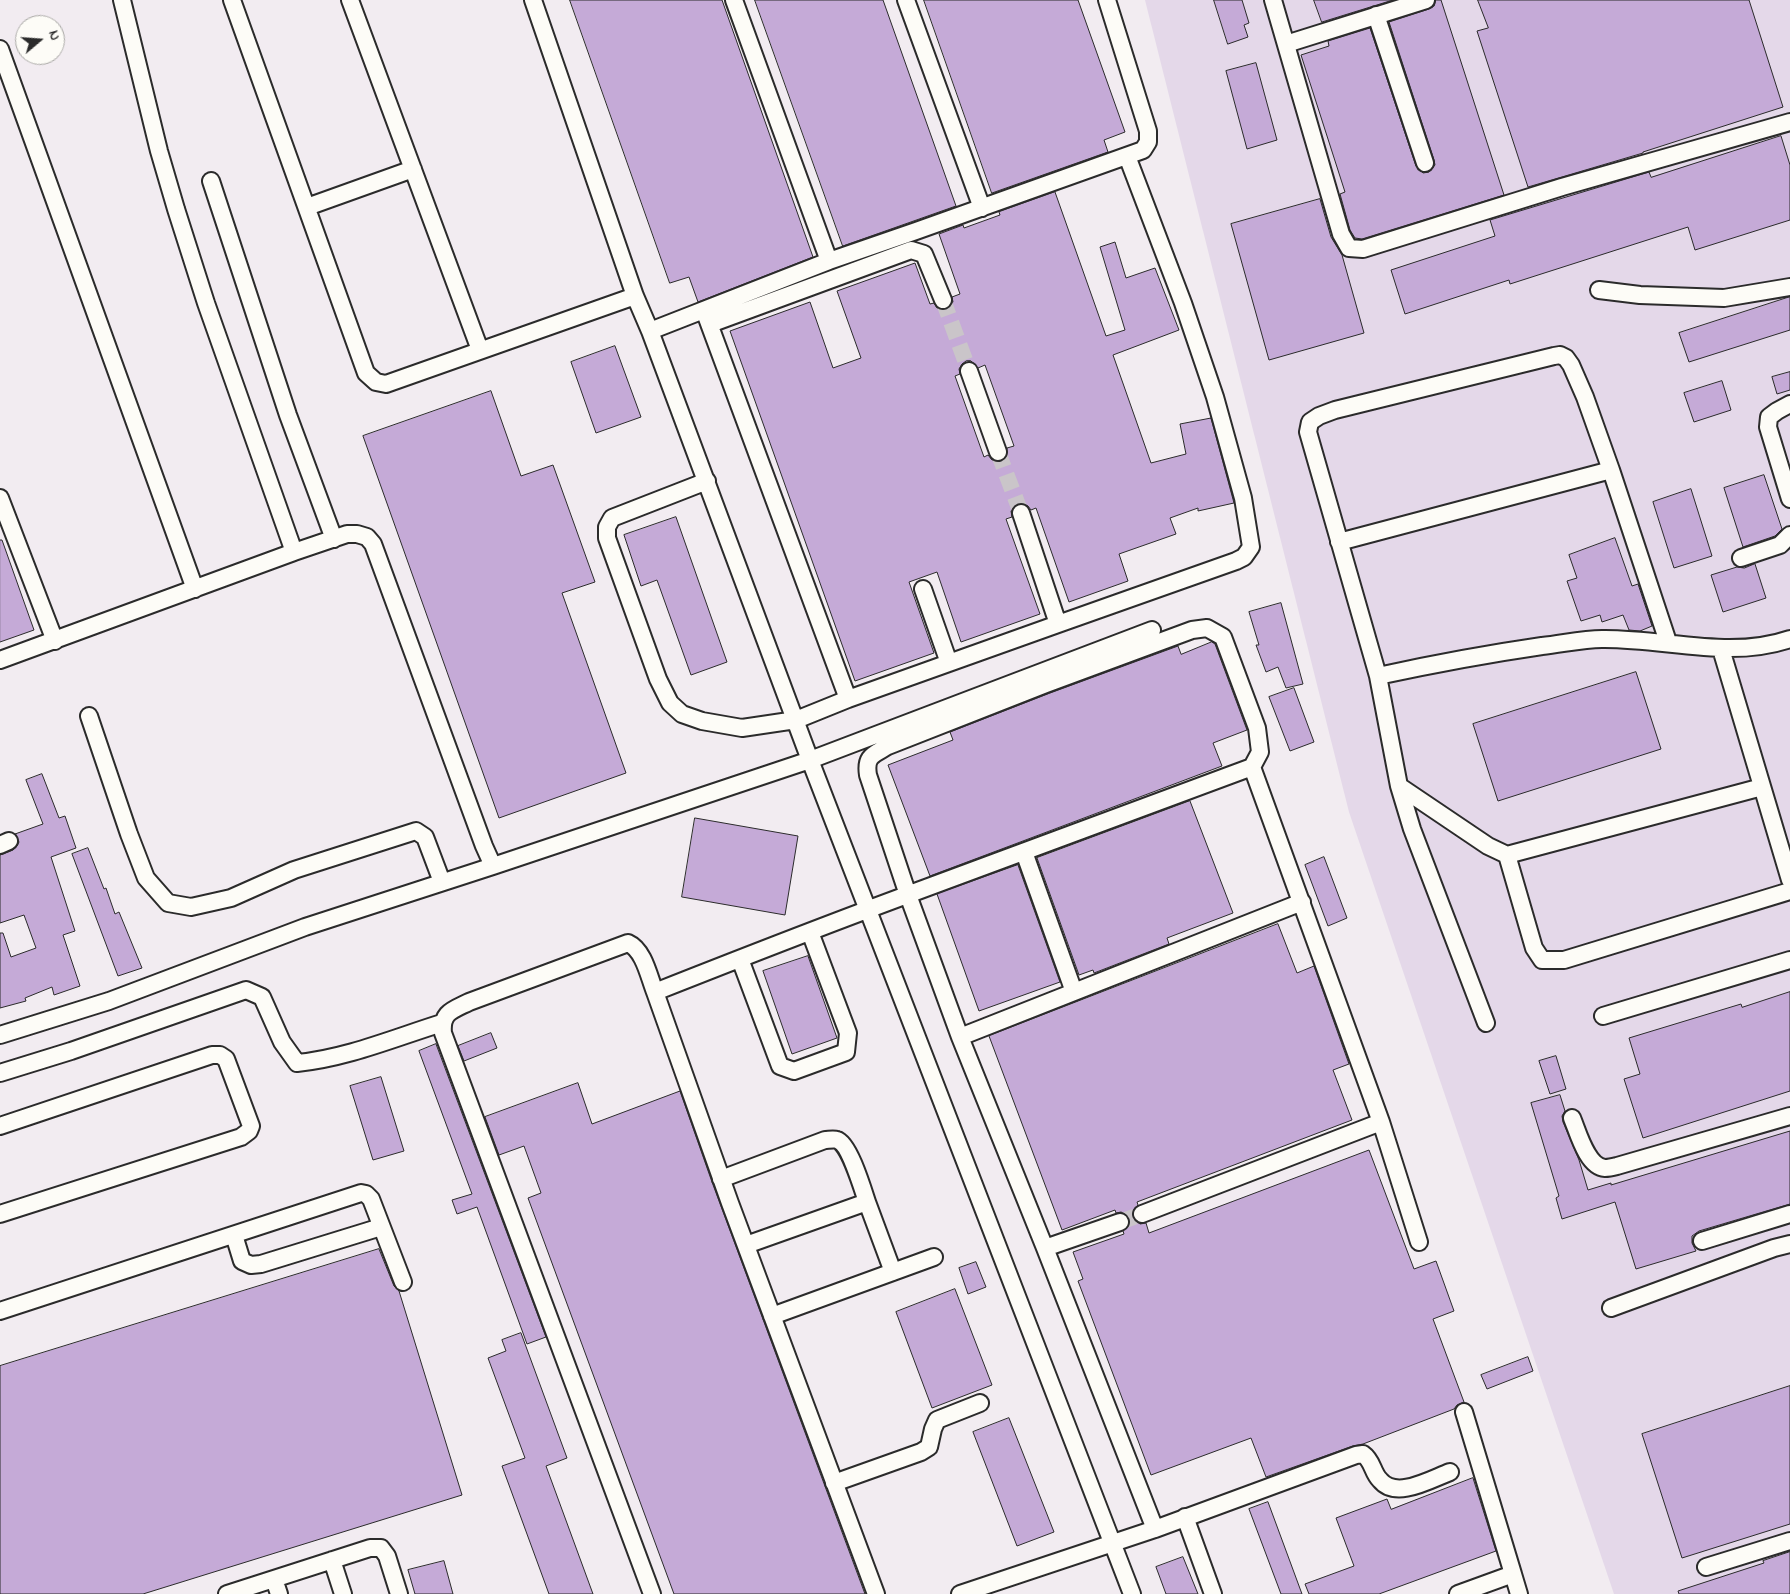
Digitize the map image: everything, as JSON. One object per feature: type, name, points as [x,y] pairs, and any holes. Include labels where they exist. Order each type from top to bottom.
[{"type":"lane","points":[[122,0],[159,151],[176,209],[206,303],[294,552]]},
{"type":"lane","points":[[232,0],[366,373],[376,382],[386,384],[636,296]]},
{"type":"lane","points":[[350,0],[480,350]]},
{"type":"lane","points":[[533,0],[636,296],[707,481],[810,760],[1132,1594]]},
{"type":"lane","points":[[734,0],[829,261]]},
{"type":"lane","points":[[906,0],[982,208]]},
{"type":"lane","points":[[707,317],[829,261],[1143,150],[1148,142],[1148,131],[1107,0]]},
{"type":"lane","points":[[1273,0],[1341,234],[1349,248],[1362,249],[1562,187],[1790,122]]},
{"type":"lane","points":[[1286,44],[1426,0]]},
{"type":"lane","points":[[1376,15],[1425,163]]},
{"type":"lane","points":[[0,49],[195,589]]},
{"type":"lane","points":[[707,481],[612,518],[607,527],[607,538],[655,670],[670,703],[682,714],[702,722],[742,728],[796,720],[848,699],[1244,557],[1250,547],[1243,498],[1215,397],[1183,302],[1127,156]]},
{"type":"lane","points":[[306,207],[413,169]]},
{"type":"lane","points":[[211,181],[288,415],[334,539]]},
{"type":"lane","points":[[650,330],[707,317],[911,250],[924,254],[943,300]]},
{"type":"lane","points":[[1599,290],[1640,295],[1724,298],[1790,287]]},
{"type":"lane","points":[[707,317],[848,699]]},
{"type":"lane","points":[[1486,1023],[1412,829],[1399,786],[1378,676],[1308,432],[1310,422],[1335,410],[1560,355],[1566,358],[1571,365],[1611,470],[1668,642]]},
{"type":"lane","points":[[969,371],[998,452]]},
{"type":"lane","points":[[1790,404],[1777,410],[1769,417],[1768,427],[1790,499]]},
{"type":"lane","points":[[1339,542],[1611,470]]},
{"type":"lane","points":[[0,498],[55,641]]},
{"type":"lane","points":[[1021,514],[1058,624]]},
{"type":"lane","points":[[0,660],[347,534],[357,534],[367,538],[374,544],[484,846],[494,866]]},
{"type":"lane","points":[[1741,558],[1780,545],[1790,535]]},
{"type":"lane","points":[[923,590],[949,663]]},
{"type":"lane","points":[[655,992],[868,910],[908,895],[1252,767],[1260,752],[1257,728],[1223,638],[1206,628],[1174,636],[888,746],[870,756],[866,764],[908,895],[960,1037],[1155,1529]]},
{"type":"lane","points":[[0,1035],[109,1001],[305,927],[810,760],[1152,630]]},
{"type":"lane","points":[[1378,676],[1472,656],[1600,639],[1668,642],[1721,649],[1777,644],[1790,639]]},
{"type":"lane","points":[[1721,649],[1790,880]]},
{"type":"lane","points":[[89,716],[146,878],[168,904],[190,907],[231,898],[294,870],[416,831],[425,837],[442,882]]},
{"type":"lane","points":[[1252,767],[1381,1122],[1419,1242]]},
{"type":"lane","points":[[1399,786],[1488,846],[1507,855],[1762,787]]},
{"type":"lane","points":[[1024,852],[1074,992]]},
{"type":"lane","points":[[1507,855],[1534,948],[1542,960],[1564,960],[1790,891]]},
{"type":"lane","points":[[960,1037],[1302,902]]},
{"type":"lane","points":[[740,959],[780,1066],[794,1071],[846,1052],[848,1033],[810,932]]},
{"type":"lane","points":[[652,1594],[442,1033],[444,1017],[470,1002],[628,943],[639,952],[655,992],[721,1179],[876,1594]]},
{"type":"lane","points":[[1603,1016],[1789,964]]},
{"type":"lane","points":[[0,1073],[71,1051],[246,990],[262,997],[282,1042],[297,1062],[317,1061],[352,1052],[442,1023]]},
{"type":"lane","points":[[0,1126],[212,1055],[220,1055],[226,1059],[251,1126],[249,1131],[241,1137],[0,1214]]},
{"type":"lane","points":[[1572,1118],[1589,1157],[1593,1162],[1604,1168],[1617,1166],[1790,1116]]},
{"type":"lane","points":[[1142,1214],[1381,1122]]},
{"type":"lane","points":[[721,1179],[825,1140],[837,1140],[843,1144],[858,1176],[893,1272]]},
{"type":"lane","points":[[0,1311],[361,1193],[366,1194],[371,1199],[403,1282]]},
{"type":"lane","points":[[746,1244],[867,1202]]},
{"type":"lane","points":[[1702,1241],[1790,1214]]},
{"type":"lane","points":[[1045,1248],[1120,1222]]},
{"type":"lane","points":[[234,1236],[242,1261],[251,1265],[261,1264],[381,1227]]},
{"type":"lane","points":[[1611,1308],[1774,1248],[1790,1244]]},
{"type":"lane","points":[[772,1316],[934,1257]]},
{"type":"lane","points":[[834,1483],[921,1452],[929,1447],[937,1420],[980,1404]]},
{"type":"lane","points":[[1464,1412],[1520,1594]]},
{"type":"lane","points":[[960,1594],[1155,1529],[1356,1455],[1363,1454],[1368,1457],[1380,1482],[1392,1488],[1404,1490],[1450,1472]]},
{"type":"lane","points":[[1185,1517],[1213,1594]]},
{"type":"lane","points":[[1706,1568],[1790,1541]]},
{"type":"lane","points":[[227,1594],[276,1586],[332,1560],[370,1548],[381,1548],[387,1556],[399,1594]]},
{"type":"lane","points":[[332,1560],[343,1594]]},
{"type":"lane","points":[[1458,1594],[1513,1574]]},
{"type":"shaded area","points":[[1145,0],[1790,0],[1790,1594],[1614,1594],[1349,812]]},
{"type":"building","points":[[570,0],[722,0],[813,257],[698,302],[689,277],[670,283]]},
{"type":"building","points":[[755,0],[883,0],[956,206],[843,246]]},
{"type":"building","points":[[924,0],[1078,0],[1125,132],[1104,140],[1108,152],[992,193]]},
{"type":"building","points":[[1214,0],[1242,0],[1249,23],[1244,25],[1248,37],[1228,44]]},
{"type":"building","points":[[1314,0],[1393,0],[1322,22]]},
{"type":"building","points":[[1436,0],[1441,0],[1504,195],[1362,239],[1355,238],[1350,230],[1340,194],[1345,192],[1301,55],[1329,46],[1328,41],[1370,28],[1416,166],[1423,173],[1429,172],[1435,165],[1434,160],[1389,22],[1429,9],[1434,6]]},
{"type":"building","points":[[1478,0],[1749,0],[1783,107],[1643,153],[1528,187],[1477,31],[1488,28]]},
{"type":"building","points":[[1256,63],[1277,140],[1247,149],[1226,71]]},
{"type":"building","points":[[1781,136],[1790,165],[1790,220],[1695,250],[1688,227],[1510,284],[1509,280],[1405,314],[1391,270],[1495,236],[1490,220],[1649,172],[1651,177]]},
{"type":"building","points":[[1055,192],[1106,336],[1125,330],[1100,247],[1115,242],[1126,278],[1155,268],[1179,330],[1113,355],[1151,463],[1186,454],[1180,424],[1211,418],[1234,503],[1198,511],[1198,508],[1170,518],[1176,534],[1119,554],[1128,581],[1069,602],[1036,508],[1031,510],[1023,503],[1017,504],[1011,511],[1012,517],[1006,519],[1040,614],[961,642],[937,572],[909,582],[934,653],[855,681],[730,331],[810,302],[833,368],[861,358],[837,291],[915,263],[930,304],[934,303],[941,310],[947,309],[953,302],[952,297],[960,294],[939,234],[963,225],[964,228],[1000,215],[999,212]],"holes":[[[966,361],[971,361],[978,368],[985,365],[1014,446],[1007,448],[1006,458],[1001,462],[992,460],[988,455],[984,457],[955,376],[960,374],[959,369]]]},
{"type":"building","points":[[1320,199],[1331,237],[1342,255],[1364,333],[1269,360],[1231,224]]},
{"type":"building","points":[[1790,297],[1790,330],[1689,362],[1679,333]]},
{"type":"building","points":[[615,346],[641,417],[596,433],[571,362]]},
{"type":"building","points":[[1790,372],[1790,390],[1777,394],[1772,377]]},
{"type":"building","points":[[1722,381],[1731,410],[1694,422],[1684,393]]},
{"type":"building","points":[[491,391],[521,476],[553,465],[595,582],[562,593],[626,773],[499,818],[363,436]]},
{"type":"building","points":[[1764,475],[1782,529],[1775,536],[1743,547],[1724,488]]},
{"type":"building","points":[[1691,489],[1712,556],[1674,568],[1653,502]]},
{"type":"building","points":[[676,517],[727,662],[691,675],[657,580],[641,586],[624,535]]},
{"type":"building","points":[[1615,538],[1632,586],[1638,584],[1652,626],[1640,631],[1629,630],[1623,615],[1602,622],[1600,615],[1581,621],[1567,581],[1577,578],[1569,555]]},
{"type":"building","points":[[0,540],[2,540],[34,630],[0,642]]},
{"type":"building","points":[[1755,564],[1766,598],[1723,612],[1711,575]]},
{"type":"building","points":[[1281,603],[1303,684],[1286,688],[1278,667],[1266,672],[1256,645],[1259,645],[1249,612]]},
{"type":"building","points":[[1212,642],[1215,644],[1247,730],[1213,743],[1222,766],[930,876],[888,765],[953,740],[950,732],[1050,693],[1178,646],[1181,654]]},
{"type":"building","points":[[1636,672],[1661,749],[1498,801],[1473,724]]},
{"type":"building","points":[[1294,688],[1314,742],[1290,751],[1269,697]]},
{"type":"building","points":[[42,774],[59,818],[65,816],[76,848],[51,857],[75,931],[63,935],[80,986],[54,995],[52,987],[25,998],[26,1001],[0,1008],[0,933],[3,933],[11,957],[36,948],[24,915],[0,923],[0,855],[13,850],[17,846],[19,842],[15,834],[43,824],[26,780]]},
{"type":"building","points":[[1190,801],[1233,913],[1167,938],[1169,944],[1094,973],[1093,970],[1079,975],[1037,858]]},
{"type":"building","points":[[695,818],[798,836],[785,915],[682,897]]},
{"type":"building","points":[[88,848],[104,889],[106,888],[115,914],[119,912],[142,968],[118,976],[72,854]]},
{"type":"building","points":[[1324,857],[1347,918],[1328,926],[1305,865]]},
{"type":"building","points":[[1018,865],[1060,982],[979,1011],[937,894]]},
{"type":"building","points":[[1278,924],[1297,973],[1314,966],[1349,1064],[1333,1070],[1352,1120],[1137,1202],[1138,1205],[1132,1212],[1133,1218],[1140,1224],[1146,1223],[1149,1233],[1369,1150],[1414,1269],[1436,1261],[1454,1311],[1433,1319],[1464,1402],[1457,1405],[1454,1409],[1363,1444],[1266,1477],[1251,1438],[1151,1475],[1078,1281],[1083,1279],[1073,1252],[1124,1234],[1123,1231],[1130,1224],[1129,1218],[1121,1212],[1116,1213],[1115,1210],[1062,1230],[989,1036]]},
{"type":"building","points":[[808,956],[837,1038],[792,1054],[763,971]]},
{"type":"building","points":[[1790,992],[1790,1091],[1643,1138],[1624,1079],[1640,1074],[1629,1038],[1741,1004],[1742,1007]]},
{"type":"building","points":[[491,1033],[497,1048],[464,1061],[458,1046]]},
{"type":"building","points":[[436,1044],[546,1337],[527,1344],[477,1207],[457,1214],[452,1200],[472,1194],[419,1051]]},
{"type":"building","points":[[1556,1056],[1566,1089],[1550,1094],[1539,1061]]},
{"type":"building","points":[[381,1077],[404,1151],[373,1160],[350,1086]]},
{"type":"building","points":[[578,1083],[592,1124],[680,1091],[865,1594],[674,1594],[528,1198],[541,1193],[524,1146],[499,1155],[485,1117]]},
{"type":"building","points":[[1560,1095],[1565,1111],[1562,1116],[1563,1122],[1579,1160],[1588,1190],[1611,1183],[1611,1185],[1790,1131],[1790,1204],[1699,1231],[1692,1236],[1692,1243],[1696,1251],[1636,1269],[1615,1202],[1562,1219],[1556,1198],[1559,1196],[1531,1103]]},
{"type":"building","points":[[379,1249],[394,1286],[399,1291],[462,1495],[143,1594],[0,1594],[0,1366]]},
{"type":"building","points":[[976,1262],[986,1287],[968,1294],[959,1268]]},
{"type":"building","points":[[955,1289],[992,1385],[932,1408],[896,1312]]},
{"type":"building","points":[[521,1333],[567,1458],[546,1466],[593,1594],[549,1594],[502,1466],[525,1458],[488,1358],[506,1351],[502,1340]]},
{"type":"building","points":[[1528,1357],[1533,1371],[1487,1389],[1481,1375]]},
{"type":"building","points":[[1790,1386],[1790,1524],[1682,1558],[1642,1434]]},
{"type":"building","points":[[1009,1418],[1054,1532],[1017,1546],[973,1432]]},
{"type":"building","points":[[1473,1478],[1496,1551],[1379,1594],[1309,1594],[1305,1584],[1354,1566],[1336,1518],[1387,1499],[1391,1509]]},
{"type":"building","points":[[1268,1502],[1302,1594],[1281,1594],[1249,1509]]},
{"type":"building","points":[[1790,1552],[1790,1594],[1679,1594],[1678,1591],[1764,1563],[1763,1561]]},
{"type":"building","points":[[1183,1557],[1198,1594],[1166,1594],[1156,1567]]},
{"type":"building","points":[[444,1561],[453,1594],[415,1594],[408,1570]]},
{"type":"tunnel","points":[[943,300],[969,371]]},
{"type":"tunnel","points":[[998,452],[1021,513]]},
{"type":"tunnel","points":[[1120,1222],[1142,1214]]}]
